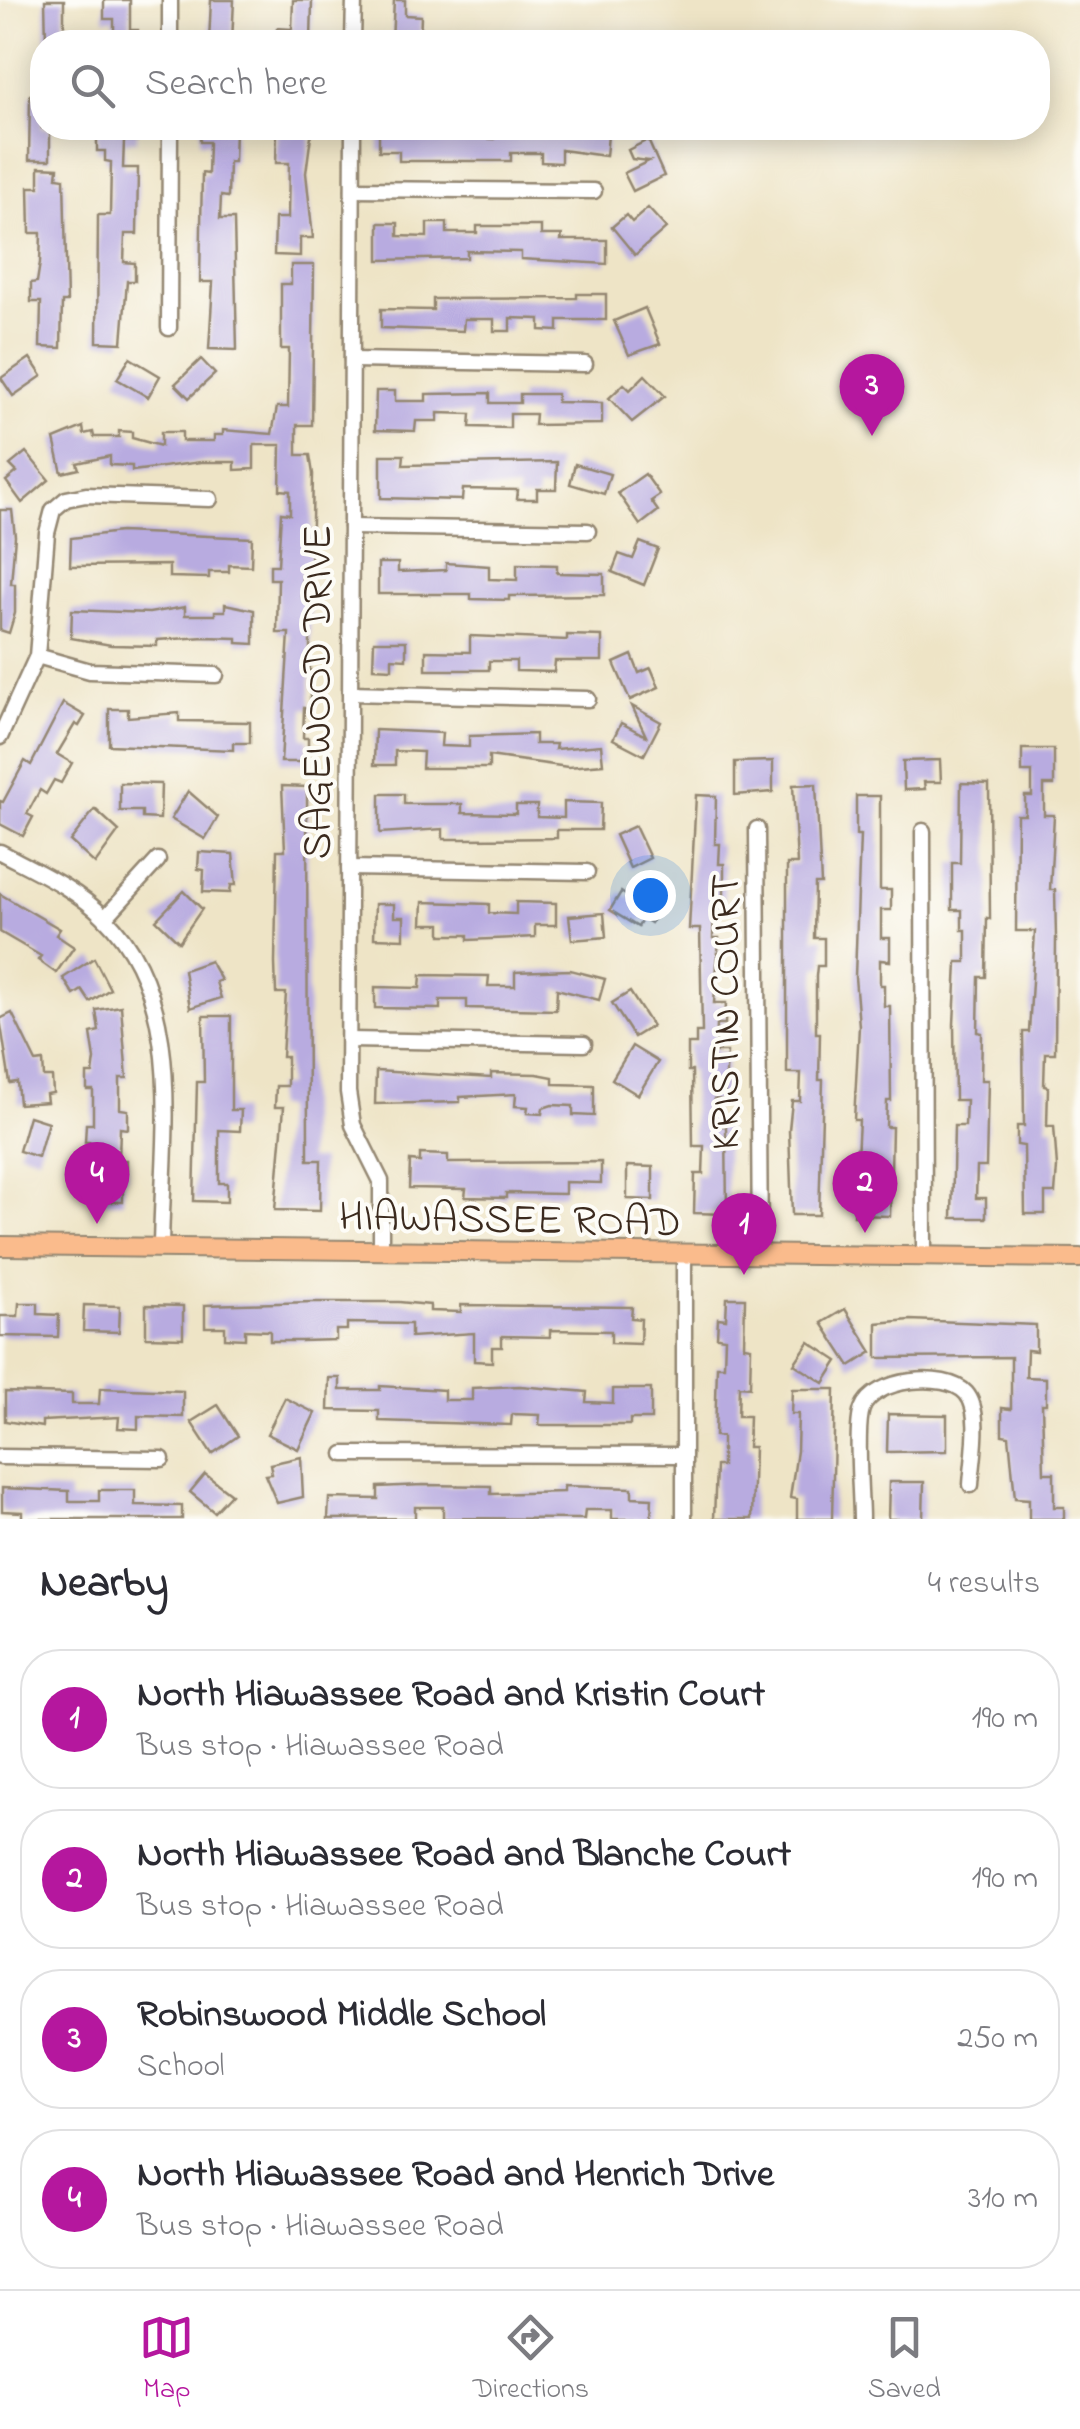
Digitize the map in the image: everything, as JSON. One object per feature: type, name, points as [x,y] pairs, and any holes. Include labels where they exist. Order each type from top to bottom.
[{"type":"main road","name":"HIAWASSEE ROAD","points":[[0,1246],[1080,1258]]},
{"type":"street","points":[[170,0],[170,30]]},
{"type":"street","points":[[354,0],[354,30]]},
{"type":"street","points":[[170,140],[170,328]]},
{"type":"street","name":"SAGEWOOD DRIVE","points":[[353,140],[349,1040],[353,1125],[382,1181],[382,1250]]},
{"type":"street","points":[[353,188],[594,191]]},
{"type":"street","points":[[352,360],[585,364]]},
{"type":"street","points":[[0,737],[37,656],[47,533],[53,510],[66,499],[86,495],[210,499]]},
{"type":"street","points":[[351,527],[588,531]]},
{"type":"street","points":[[37,656],[90,671],[216,675]]},
{"type":"street","points":[[350,693],[588,699]]},
{"type":"street","name":"KRISTIN COURT","points":[[757,829],[760,1254]]},
{"type":"street","points":[[923,831],[924,1256]]},
{"type":"street","points":[[0,852],[68,888],[105,918],[140,962],[157,1005],[163,1054],[161,1248]]},
{"type":"street","points":[[105,918],[158,860]]},
{"type":"street","points":[[350,868],[587,872]]},
{"type":"street","points":[[349,1040],[584,1044]]},
{"type":"street","points":[[684,1254],[684,1519]]},
{"type":"street","points":[[860,1519],[861,1410],[872,1394],[892,1382],[950,1383],[966,1394],[973,1410],[971,1486]]},
{"type":"street","points":[[344,1454],[684,1455]]},
{"type":"street","points":[[0,1458],[162,1459]]},
{"type":"building","points":[[45,0],[64,0],[64,30],[46,30]]},
{"type":"building","points":[[104,0],[130,0],[130,30],[114,30],[114,19],[104,19]]},
{"type":"building","points":[[211,0],[234,0],[233,30],[210,30]]},
{"type":"building","points":[[293,0],[312,0],[311,30],[277,30],[292,29]]},
{"type":"building","points":[[394,0],[405,0],[405,15],[421,16],[420,30],[393,30]]},
{"type":"building","points":[[30,95],[30,140],[50,140],[50,160],[29,160]]},
{"type":"building","points":[[97,140],[137,140],[124,141],[123,168],[138,168],[137,234],[125,234],[124,262],[135,263],[135,281],[127,281],[122,343],[97,342],[98,215],[110,215],[111,162],[105,161],[105,151],[97,151]]},
{"type":"building","points":[[235,140],[234,162],[229,162],[228,197],[221,196],[220,219],[234,219],[237,350],[209,349],[213,282],[200,282],[202,173],[208,174],[209,142],[200,142]]},
{"type":"building","points":[[277,140],[310,140],[306,173],[313,238],[300,238],[300,256],[274,255],[275,218],[288,218],[289,163],[276,163]]},
{"type":"building","points":[[379,140],[608,140],[606,156],[561,150],[561,163],[541,162],[541,153],[511,153],[511,161],[399,161],[399,151],[379,151]]},
{"type":"building","points":[[648,140],[664,176],[633,191],[624,173],[649,161],[632,159],[628,150]]},
{"type":"building","points":[[39,167],[58,168],[57,177],[64,178],[67,302],[62,302],[61,348],[40,347],[41,302],[31,302],[31,283],[37,282],[40,263],[41,233],[30,233],[29,187],[39,187]]},
{"type":"building","points":[[648,208],[666,228],[635,255],[612,227],[626,215],[632,222]]},
{"type":"building","points":[[379,223],[398,223],[398,236],[427,237],[427,223],[447,223],[447,233],[477,233],[477,226],[541,226],[541,235],[562,235],[561,240],[607,240],[607,264],[521,259],[521,252],[467,251],[467,258],[379,260]]},
{"type":"building","points":[[291,265],[314,265],[312,425],[297,425],[297,455],[310,455],[313,474],[311,566],[302,566],[302,597],[310,597],[310,709],[304,708],[303,738],[308,738],[308,762],[281,762],[289,633],[277,633],[278,579],[270,579],[270,565],[278,565],[281,513],[290,514],[290,491],[280,490],[281,445],[254,445],[254,469],[235,470],[235,462],[201,462],[132,471],[132,466],[110,465],[110,456],[77,463],[79,469],[62,473],[54,439],[83,427],[84,434],[93,432],[94,437],[119,437],[119,431],[132,432],[132,438],[161,446],[161,432],[182,432],[182,441],[214,441],[214,435],[223,435],[223,430],[272,434],[277,407],[288,407],[289,349],[281,349],[281,284],[291,284]]},
{"type":"building","points":[[577,294],[606,294],[606,320],[558,320],[558,331],[540,330],[540,319],[510,318],[510,331],[494,331],[494,319],[464,319],[463,331],[381,328],[381,309],[433,310],[433,299],[577,298]]},
{"type":"building","points":[[645,308],[660,344],[629,355],[614,321]]},
{"type":"building","points":[[30,358],[42,376],[13,396],[1,378]]},
{"type":"building","points":[[130,358],[160,376],[148,397],[117,379]]},
{"type":"building","points":[[201,359],[215,374],[189,398],[175,384]]},
{"type":"building","points":[[645,375],[665,396],[632,422],[609,398],[624,384],[630,390]]},
{"type":"building","points":[[376,391],[395,391],[395,401],[426,401],[426,394],[490,393],[490,403],[520,403],[520,394],[557,394],[557,402],[602,403],[602,424],[534,425],[535,414],[510,414],[510,428],[470,427],[471,414],[438,413],[438,421],[416,421],[415,431],[375,430]]},
{"type":"building","points":[[26,452],[49,480],[22,503],[6,481],[17,472],[10,465]]},
{"type":"building","points":[[381,455],[404,455],[403,465],[557,462],[556,489],[537,489],[537,499],[517,499],[518,490],[463,489],[462,500],[381,498]]},
{"type":"building","points":[[575,464],[610,474],[604,494],[570,484]]},
{"type":"building","points":[[645,474],[660,495],[651,501],[658,511],[640,525],[618,493]]},
{"type":"building","points":[[0,510],[12,510],[15,536],[11,584],[15,584],[15,613],[9,633],[0,630]]},
{"type":"building","points":[[120,532],[252,538],[251,566],[229,565],[229,572],[209,572],[209,578],[169,577],[169,565],[70,566],[71,538]]},
{"type":"building","points":[[640,542],[658,549],[644,585],[612,572],[619,554],[633,559]]},
{"type":"building","points":[[378,563],[398,563],[398,572],[446,570],[446,563],[489,566],[489,579],[517,580],[517,564],[557,565],[557,573],[604,574],[604,595],[509,596],[509,600],[471,599],[471,594],[378,594]]},
{"type":"building","points":[[225,604],[254,610],[254,644],[237,643],[237,638],[205,637],[157,640],[157,646],[111,645],[71,638],[72,610],[149,613],[185,607],[185,615],[215,615],[215,611],[225,611]]},
{"type":"building","points":[[567,635],[602,636],[602,661],[555,661],[554,672],[516,671],[516,661],[489,661],[489,670],[426,670],[426,651],[470,652],[470,636],[567,640]]},
{"type":"building","points":[[374,641],[406,641],[406,659],[392,658],[392,669],[373,668]]},
{"type":"building","points":[[632,655],[639,673],[651,668],[659,687],[630,700],[614,663]]},
{"type":"building","points":[[63,703],[85,716],[79,726],[75,724],[57,754],[72,763],[61,783],[54,780],[46,794],[40,790],[27,814],[33,817],[23,836],[0,824],[0,801],[3,802],[25,761],[31,765]]},
{"type":"building","points":[[632,706],[661,722],[644,755],[613,739],[621,723],[646,736]]},
{"type":"building","points":[[109,709],[128,709],[128,717],[179,713],[179,721],[250,722],[250,743],[233,743],[233,750],[109,745]]},
{"type":"building","points":[[375,730],[442,733],[441,746],[469,747],[469,736],[535,734],[535,744],[556,744],[555,749],[601,745],[603,764],[568,767],[489,756],[489,768],[422,768],[423,752],[395,751],[395,765],[374,765]]},
{"type":"building","points":[[1022,749],[1054,749],[1054,785],[1044,785],[1044,815],[1054,815],[1050,890],[1055,890],[1055,1053],[1045,1053],[1044,1086],[1048,1087],[1047,1126],[1054,1126],[1057,1167],[1055,1193],[1045,1193],[1045,1214],[1025,1214],[1024,1146],[1017,1145],[1017,1126],[1024,1126],[1023,1032],[1029,1032],[1035,931],[1016,931],[1017,815],[1025,815],[1025,796],[1032,796],[1032,772],[1022,772]]},
{"type":"building","points":[[940,760],[941,782],[924,782],[925,789],[904,790],[903,761]]},
{"type":"building","points":[[773,761],[773,792],[735,795],[735,762]]},
{"type":"building","points":[[120,783],[161,784],[160,819],[142,818],[142,811],[120,811]]},
{"type":"building","points":[[961,783],[989,784],[990,919],[987,918],[986,977],[979,977],[978,1032],[982,1033],[981,1080],[988,1080],[986,1167],[977,1167],[976,1198],[986,1198],[986,1218],[952,1218],[954,1126],[965,1126],[966,1100],[955,1100],[954,1024],[957,962],[966,962],[966,930],[962,930],[962,910],[952,910],[952,863],[960,863]]},
{"type":"building","points":[[816,784],[821,884],[815,884],[814,938],[824,938],[824,966],[817,966],[816,976],[819,1080],[823,1080],[819,1215],[792,1215],[789,1130],[792,1101],[800,1101],[801,1073],[787,1073],[787,864],[797,864],[793,785]]},
{"type":"building","points":[[282,786],[307,787],[308,1160],[321,1160],[320,1211],[275,1210],[284,1107],[275,1107],[276,1086],[287,1086],[287,1057],[282,1057],[286,993],[276,993],[275,963],[277,850],[285,850]]},
{"type":"building","points":[[188,791],[218,817],[205,839],[171,819]]},
{"type":"building","points":[[380,794],[404,794],[404,804],[462,804],[462,813],[516,814],[516,805],[537,805],[537,817],[564,818],[564,802],[601,803],[600,830],[557,830],[557,838],[443,839],[443,829],[380,833]]},
{"type":"building","points":[[696,795],[716,796],[715,844],[720,844],[719,864],[724,864],[724,908],[714,908],[713,938],[719,938],[714,1003],[726,1003],[725,1024],[717,1024],[716,1052],[727,1052],[724,1100],[714,1099],[713,1126],[726,1126],[727,1214],[694,1213],[695,1174],[703,1174],[704,1146],[693,1146],[692,1071],[688,1071],[688,1044],[696,1044],[696,1032],[702,1032],[700,929],[689,929]]},
{"type":"building","points":[[856,796],[880,796],[880,890],[891,890],[891,910],[881,910],[881,938],[890,938],[890,961],[880,960],[884,1006],[890,1006],[891,1101],[887,1101],[886,1127],[892,1127],[890,1216],[854,1215],[859,1120],[854,1120],[859,1026],[855,977],[860,835],[856,835]]},
{"type":"building","points":[[95,809],[119,831],[95,864],[70,841]]},
{"type":"building","points":[[635,826],[650,858],[630,868],[615,835]]},
{"type":"building","points":[[199,852],[233,854],[236,885],[231,885],[230,893],[203,892],[204,870],[198,869]]},
{"type":"building","points":[[640,881],[662,894],[657,902],[662,905],[651,923],[643,918],[638,927],[610,910],[621,892],[630,898]]},
{"type":"building","points":[[184,891],[202,909],[179,942],[156,920]]},
{"type":"building","points":[[0,894],[60,929],[56,935],[74,947],[56,973],[38,960],[41,956],[0,932]]},
{"type":"building","points":[[423,902],[489,904],[489,913],[516,914],[516,902],[556,903],[556,925],[535,925],[535,937],[468,940],[468,935],[441,935],[441,924],[422,924]]},
{"type":"building","points":[[375,904],[394,904],[394,917],[404,917],[404,939],[374,938]]},
{"type":"building","points":[[604,913],[606,937],[572,940],[569,916]]},
{"type":"building","points":[[94,958],[110,989],[90,1002],[82,990],[74,995],[63,978]]},
{"type":"building","points":[[210,961],[221,980],[216,982],[221,998],[190,1008],[184,970]]},
{"type":"building","points":[[570,970],[605,979],[599,1000],[557,989],[556,1010],[467,1008],[467,1000],[440,1000],[440,1009],[375,1008],[375,987],[420,988],[421,975],[489,976],[488,986],[515,986],[515,972]]},
{"type":"building","points":[[630,992],[652,1026],[634,1037],[612,1003]]},
{"type":"building","points":[[121,1006],[127,1078],[120,1078],[120,1109],[128,1110],[128,1129],[120,1128],[119,1160],[127,1160],[127,1177],[123,1178],[123,1202],[99,1202],[99,1189],[92,1189],[90,1142],[85,1142],[86,1124],[93,1124],[93,1090],[87,1090],[87,1074],[93,1074],[95,1059],[91,1033],[99,1031],[96,1010]]},
{"type":"building","points":[[12,1013],[36,1062],[43,1061],[44,1077],[52,1077],[53,1093],[46,1094],[47,1102],[19,1104],[17,1082],[10,1083],[0,1019]]},
{"type":"building","points":[[203,1016],[231,1016],[231,1110],[241,1110],[240,1131],[219,1130],[219,1183],[227,1183],[227,1202],[194,1201],[197,1082],[204,1082]]},
{"type":"building","points":[[632,1046],[658,1062],[638,1095],[612,1079]]},
{"type":"building","points":[[376,1071],[491,1078],[491,1073],[537,1074],[553,1077],[553,1084],[594,1085],[594,1116],[573,1115],[573,1106],[552,1105],[543,1108],[542,1114],[527,1113],[528,1107],[515,1106],[516,1094],[460,1097],[460,1102],[375,1104]]},
{"type":"building","points":[[29,1116],[48,1122],[38,1157],[19,1151]]},
{"type":"building","points":[[420,1154],[448,1155],[448,1163],[601,1162],[601,1183],[565,1182],[565,1194],[506,1193],[506,1198],[465,1197],[466,1189],[409,1188],[410,1161],[420,1162]]},
{"type":"building","points":[[627,1166],[653,1167],[653,1200],[627,1199]]},
{"type":"building","points":[[727,1298],[745,1298],[744,1346],[751,1347],[750,1387],[739,1386],[738,1416],[749,1416],[748,1447],[754,1447],[752,1519],[714,1519],[716,1466],[722,1466],[722,1437],[715,1436],[717,1366],[724,1366],[725,1338],[717,1337],[718,1318],[726,1319]]},
{"type":"building","points":[[399,1302],[430,1305],[430,1311],[461,1312],[461,1305],[632,1307],[631,1318],[641,1319],[640,1344],[611,1343],[611,1331],[550,1330],[550,1337],[502,1336],[502,1347],[492,1347],[492,1362],[474,1361],[474,1333],[411,1337],[411,1324],[347,1323],[347,1330],[336,1330],[336,1340],[301,1341],[270,1341],[270,1331],[245,1330],[245,1339],[225,1338],[225,1327],[205,1327],[205,1305]]},
{"type":"building","points":[[19,1303],[38,1303],[38,1314],[59,1315],[58,1337],[0,1336],[0,1316],[18,1316]]},
{"type":"building","points":[[84,1305],[120,1306],[119,1332],[83,1331]]},
{"type":"building","points":[[146,1305],[183,1306],[183,1338],[146,1337]]},
{"type":"building","points":[[845,1309],[872,1352],[850,1366],[822,1323]]},
{"type":"building","points":[[910,1320],[1036,1325],[1036,1351],[1027,1350],[1026,1377],[1046,1378],[1046,1404],[1042,1404],[1044,1473],[1054,1473],[1054,1507],[1064,1507],[1064,1519],[1029,1519],[1029,1499],[1015,1498],[1009,1436],[1002,1435],[1002,1408],[1011,1409],[1011,1357],[877,1358],[877,1323]]},
{"type":"building","points":[[809,1342],[838,1361],[824,1383],[794,1364]]},
{"type":"building","points":[[329,1378],[340,1378],[340,1390],[380,1390],[380,1386],[444,1390],[444,1400],[472,1400],[472,1388],[520,1386],[587,1392],[586,1402],[613,1403],[613,1389],[651,1389],[651,1419],[630,1419],[630,1425],[539,1425],[540,1415],[512,1414],[511,1425],[379,1421],[379,1411],[328,1410]]},
{"type":"building","points":[[100,1388],[183,1391],[183,1417],[138,1416],[138,1429],[118,1428],[119,1417],[42,1421],[42,1427],[5,1421],[5,1392],[72,1394],[72,1404],[99,1404]]},
{"type":"building","points":[[792,1389],[835,1389],[832,1519],[797,1519],[797,1499],[790,1498],[798,1414],[791,1414]]},
{"type":"building","points":[[285,1398],[315,1413],[298,1449],[267,1434]]},
{"type":"building","points":[[218,1405],[238,1436],[212,1454],[191,1422]]},
{"type":"building","points":[[888,1414],[947,1415],[947,1451],[887,1452]]},
{"type":"building","points":[[301,1457],[303,1497],[277,1503],[265,1475],[272,1474],[270,1464]]},
{"type":"building","points":[[205,1474],[231,1494],[214,1512],[190,1492]]},
{"type":"building","points":[[889,1482],[924,1482],[923,1519],[888,1519]]},
{"type":"building","points":[[491,1486],[491,1494],[564,1492],[564,1486],[632,1488],[632,1497],[652,1498],[651,1519],[612,1519],[612,1510],[585,1510],[584,1519],[443,1518],[443,1507],[415,1507],[415,1518],[328,1519],[329,1498],[378,1499],[378,1487]]},
{"type":"building","points":[[2,1488],[69,1491],[69,1501],[99,1501],[99,1490],[135,1490],[135,1505],[182,1506],[182,1519],[22,1519],[22,1512],[2,1511]]},
{"type":"place","name":"Robinswood Middle School","points":[[872,436]]},
{"type":"place","name":"North Hiawassee Road and Henrich Drive","points":[[97,1224]]},
{"type":"place","name":"North Hiawassee Road and Blanche Court","points":[[865,1233]]},
{"type":"place","name":"North Hiawassee Road and Kristin Court","points":[[744,1275]]}]
